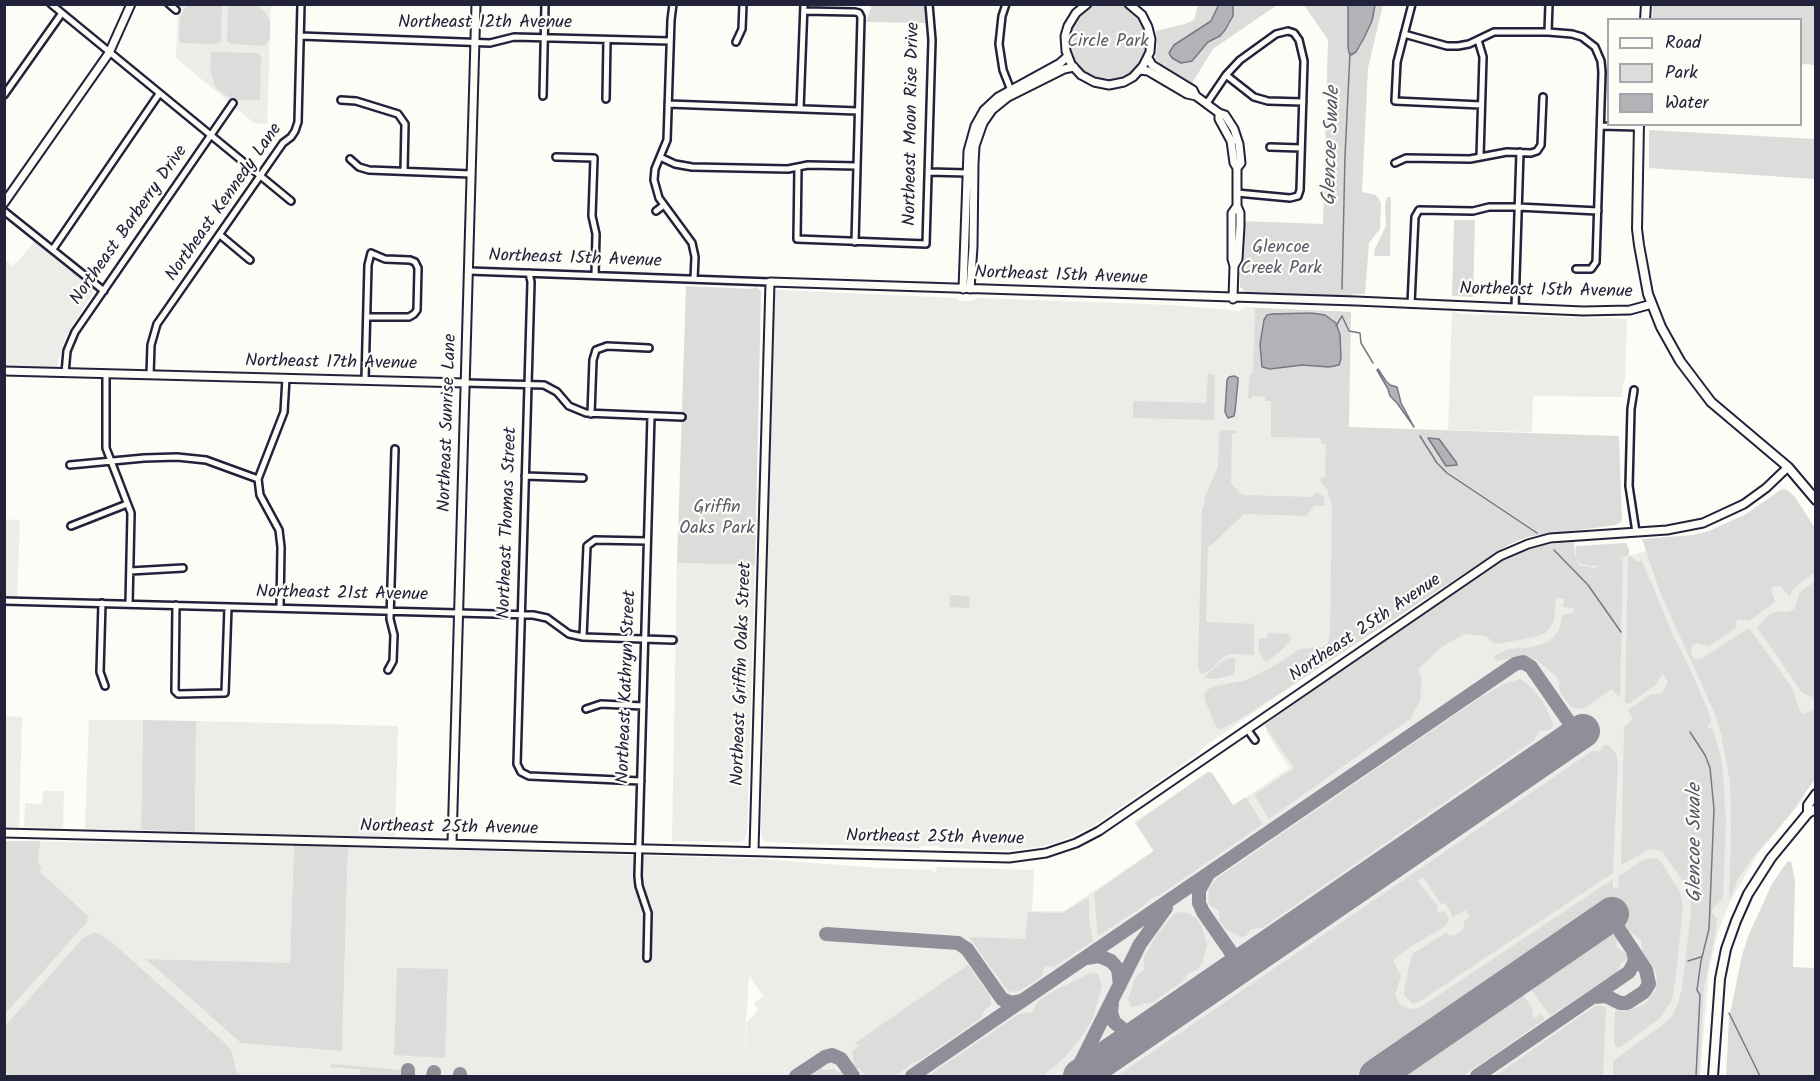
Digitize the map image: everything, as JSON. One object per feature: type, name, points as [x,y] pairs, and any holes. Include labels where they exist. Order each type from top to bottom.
[{"type":"main road","points":[[1639,126],[1637,229],[1641,263],[1652,304],[1673,350],[1719,410],[1788,467],[1815,500]]},
{"type":"main road","points":[[1713,1077],[1719,987],[1731,935],[1759,876],[1812,811],[1808,805],[1815,794]]},
{"type":"street","points":[[51,4],[291,201]]},
{"type":"street","points":[[4,203],[109,53],[131,4]]},
{"type":"street","points":[[169,4],[176,10]]},
{"type":"street","name":"Northeast Kennedy Lane","points":[[150,375],[151,345],[158,324],[283,143],[295,131],[301,4]]},
{"type":"street","name":"Northeast Sunrise Lane","points":[[452,843],[476,4]]},
{"type":"street","points":[[543,96],[546,4]]},
{"type":"street","points":[[673,4],[667,140],[655,169],[654,180],[655,190],[664,205],[692,243],[695,257],[694,279]]},
{"type":"street","points":[[736,42],[742,29],[742,4]]},
{"type":"street","name":"Northeast Moon Rise Drive","points":[[855,242],[926,243],[932,40],[929,4]]},
{"type":"street","points":[[1005,4],[999,44],[1003,70],[1011,92]]},
{"type":"street","points":[[1086,4],[1076,13],[1068,26],[1065,41],[1068,56],[1074,67],[1085,78],[1104,85],[1124,82],[1140,70],[1148,58],[1151,39],[1148,27],[1142,15],[1130,4]]},
{"type":"street","points":[[1412,4],[1396,70],[1395,101],[1481,105]]},
{"type":"street","points":[[1548,32],[1549,4]]},
{"type":"street","points":[[798,167],[797,239],[855,242],[861,21],[859,13],[804,8],[801,109]]},
{"type":"street","points":[[4,95],[62,13]]},
{"type":"street","points":[[1207,103],[1226,75],[1240,60],[1276,34],[1288,31],[1294,33],[1299,39],[1303,50],[1303,102],[1298,196],[1290,198],[1237,193]]},
{"type":"street","points":[[1404,34],[1447,46],[1469,44],[1494,32],[1548,32],[1582,37],[1595,47],[1599,54],[1602,72],[1596,265],[1588,270],[1576,269]]},
{"type":"street","name":"Northeast 12th Avenue","points":[[300,36],[490,43],[513,37],[670,41]]},
{"type":"street","points":[[606,99],[607,40]]},
{"type":"street","points":[[1478,40],[1483,57],[1480,157]]},
{"type":"street","points":[[967,289],[967,174],[969,147],[978,120],[988,106],[1068,56]]},
{"type":"street","points":[[1148,58],[1152,65],[1193,90],[1196,96]]},
{"type":"street","points":[[967,289],[974,220],[972,194],[975,146],[986,117],[1011,92],[1074,67]]},
{"type":"street","points":[[1140,70],[1151,72],[1187,94],[1196,96],[1225,115],[1239,144],[1241,163],[1237,168],[1237,206],[1232,213],[1233,299]]},
{"type":"street","points":[[1226,75],[1254,97],[1268,101],[1303,102]]},
{"type":"street","points":[[53,249],[159,94]]},
{"type":"street","points":[[1395,163],[1406,158],[1470,159],[1507,152],[1537,151],[1541,145],[1543,97]]},
{"type":"street","points":[[341,100],[356,101],[398,114],[405,124],[404,171]]},
{"type":"street","name":"Northeast Barberry Drive","points":[[65,373],[67,351],[72,338],[233,103]]},
{"type":"street","points":[[668,104],[858,111]]},
{"type":"street","points":[[1601,126],[1639,126]]},
{"type":"street","points":[[1270,147],[1301,148]]},
{"type":"street","points":[[1515,308],[1520,152]]},
{"type":"street","points":[[556,157],[594,158],[592,216],[596,234],[595,276]]},
{"type":"street","points":[[660,157],[675,164],[692,167],[856,166]]},
{"type":"street","points":[[350,159],[359,167],[369,170],[471,174]]},
{"type":"street","points":[[928,172],[967,174]]},
{"type":"street","points":[[656,211],[664,205]]},
{"type":"street","points":[[1411,304],[1415,218],[1422,209],[1473,211],[1490,207],[1518,207],[1598,211]]},
{"type":"street","points":[[4,211],[104,291]]},
{"type":"street","points":[[220,235],[250,260]]},
{"type":"street","points":[[365,380],[368,265],[371,253],[385,259],[415,262],[418,268],[417,310],[414,314],[409,317],[367,317]]},
{"type":"street","name":"Northeast 15th Avenue","points":[[469,272],[1613,311],[1640,309],[1652,304]]},
{"type":"street","name":"Northeast Thomas Street","points":[[530,273],[516,758],[521,772],[532,777],[641,781]]},
{"type":"street","name":"Northeast Griffin Oaks Street","points":[[754,850],[770,282]]},
{"type":"street","points":[[591,414],[593,360],[596,350],[607,346],[649,348]]},
{"type":"street","name":"Northeast 17th Avenue","points":[[4,371],[548,386],[574,409],[591,414],[682,417]]},
{"type":"street","points":[[106,374],[105,436],[110,460],[127,504],[131,523],[129,604]]},
{"type":"street","points":[[280,608],[279,530],[260,495],[258,479],[283,416],[286,378]]},
{"type":"street","points":[[1634,390],[1631,409],[1629,486],[1636,532]]},
{"type":"street","name":"Northeast Kathryn Street","points":[[647,958],[648,913],[639,886],[639,848],[651,416]]},
{"type":"street","points":[[388,670],[393,661],[394,635],[390,610],[395,449]]},
{"type":"street","points":[[70,465],[144,458],[194,458],[258,479]]},
{"type":"street","name":"Northeast 25th Avenue","points":[[4,833],[1009,858],[1046,853],[1076,843],[1099,831],[1500,556],[1528,544],[1550,538],[1686,528],[1737,509],[1756,496],[1788,467]]},
{"type":"street","points":[[525,476],[584,478]]},
{"type":"street","points":[[71,526],[127,504]]},
{"type":"street","points":[[583,637],[587,546],[595,540],[647,542]]},
{"type":"street","points":[[130,571],[183,567]]},
{"type":"street","name":"Northeast 21st Avenue","points":[[4,601],[521,615],[547,618],[569,634],[583,637],[673,640]]},
{"type":"street","points":[[102,603],[100,672],[105,686]]},
{"type":"street","points":[[177,605],[175,691],[178,694],[222,695],[225,692],[228,607]]},
{"type":"street","points":[[586,709],[601,704],[643,706]]},
{"type":"street","points":[[1247,729],[1255,740]]},
{"type":"shaded area","points":[[178,5],[271,5],[267,124],[254,123],[176,58]]},
{"type":"shaded area","points":[[35,242],[93,289],[93,293],[64,340],[57,367],[5,367],[5,260],[13,266]]},
{"type":"shaded area","points":[[778,290],[957,298],[960,301],[972,301],[978,298],[1172,305],[1239,311],[1247,307],[1351,312],[1340,653],[1093,826],[1059,842],[1040,847],[1009,850],[763,840],[761,835],[764,694],[775,292]]},
{"type":"shaded area","points":[[1452,311],[1460,314],[1627,319],[1625,380],[1622,397],[1533,396],[1532,432],[1448,430]]},
{"type":"shaded area","points":[[4,519],[20,522],[17,597],[5,597]]},
{"type":"shaded area","points":[[1815,534],[1815,772],[1801,802],[1757,855],[1730,902],[1718,932],[1709,970],[1700,1076],[5,1076],[5,841],[294,845],[290,964],[147,959],[342,1050],[348,847],[760,859],[932,870],[933,872],[936,872],[937,867],[1030,870],[1034,868],[1032,911],[1064,911],[1153,851],[1134,822],[1209,771],[1233,806],[1289,768],[1266,731],[1472,590],[1549,551],[1625,544],[1629,556],[1653,549]],"holes":[[[749,975],[763,996],[754,1003],[758,1010],[747,1022],[744,1057]]]},
{"type":"shaded area","points":[[677,563],[755,565],[747,834],[740,842],[672,841]]},
{"type":"shaded area","points":[[5,716],[22,717],[19,827],[5,827]]},
{"type":"shaded area","points":[[89,720],[143,720],[141,830],[85,829]]},
{"type":"shaded area","points":[[196,721],[398,726],[395,837],[195,832]]},
{"type":"shaded area","points":[[43,791],[64,791],[63,828],[24,827],[25,803],[42,804]]},
{"type":"green space","name":"Circle Park","points":[[1108,2],[1123,5],[1136,14],[1145,27],[1148,42],[1145,57],[1136,70],[1123,79],[1108,82],[1093,79],[1080,70],[1071,57],[1068,42],[1071,27],[1080,14],[1093,5]]},
{"type":"green space","points":[[189,4],[222,5],[221,40],[216,44],[181,43],[180,19]]},
{"type":"green space","points":[[228,5],[256,5],[266,13],[270,22],[270,38],[265,46],[231,44],[227,41]]},
{"type":"green space","points":[[872,5],[926,5],[928,23],[866,22]]},
{"type":"green space","points":[[1198,5],[1277,5],[1213,49],[1192,83],[1155,60],[1156,31],[1194,20]]},
{"type":"green space","name":"Glencoe Creek Park","points":[[1304,5],[1383,5],[1368,68],[1362,192],[1376,195],[1379,199],[1381,204],[1380,229],[1369,243],[1365,294],[1353,294],[1353,297],[1248,294],[1240,287],[1241,221],[1323,224],[1328,40]]},
{"type":"green space","points":[[1653,5],[1815,5],[1815,65],[1802,64],[1802,18],[1652,18]]},
{"type":"green space","points":[[211,52],[258,53],[261,57],[260,100],[235,100],[215,87],[210,68]]},
{"type":"green space","points":[[1649,130],[1815,139],[1815,179],[1649,168]]},
{"type":"green space","points":[[1387,197],[1391,197],[1390,256],[1374,256],[1386,226]]},
{"type":"green space","points":[[1454,220],[1475,220],[1473,297],[1452,296]]},
{"type":"green space","name":"Griffin Oaks Park","points":[[686,286],[752,289],[756,287],[761,291],[755,565],[677,563]]},
{"type":"green space","points":[[1255,308],[1351,312],[1349,427],[1619,436],[1622,521],[1616,525],[1527,537],[1508,545],[1220,730],[1215,725],[1205,700],[1204,694],[1207,690],[1215,686],[1247,680],[1299,649],[1323,647],[1328,643],[1330,634],[1332,506],[1327,489],[1321,482],[1321,478],[1325,477],[1326,444],[1321,443],[1321,438],[1271,437],[1271,401],[1265,401],[1265,397],[1252,396],[1251,400],[1248,397],[1250,374],[1253,373]],"holes":[[[1272,314],[1325,315],[1333,319],[1340,335],[1339,365],[1329,367],[1302,365],[1270,369],[1262,367]]]},
{"type":"green space","points":[[1208,374],[1215,375],[1214,420],[1133,418],[1133,401],[1206,403]]},
{"type":"green space","points":[[1222,430],[1237,431],[1232,434],[1231,483],[1242,495],[1314,497],[1317,492],[1324,497],[1325,506],[1314,506],[1307,516],[1244,514],[1208,548],[1206,622],[1254,624],[1254,655],[1224,656],[1209,671],[1201,674],[1198,668],[1202,511],[1204,499],[1218,467],[1219,434]]},
{"type":"green space","points":[[1782,489],[1795,497],[1815,528],[1815,572],[1793,589],[1790,597],[1780,586],[1772,587],[1775,602],[1749,621],[1738,619],[1735,623],[1737,627],[1709,646],[1698,643],[1692,645],[1691,654],[1695,659],[1701,659],[1749,628],[1791,686],[1800,711],[1804,714],[1815,710],[1815,779],[1788,817],[1753,857],[1738,879],[1729,901],[1730,782],[1721,734],[1714,712],[1660,592],[1642,539],[1693,535],[1709,531],[1746,514]]},
{"type":"green space","points":[[1574,542],[1575,556],[1579,565],[1594,568],[1602,565],[1590,566],[1579,563],[1576,558],[1576,546],[1626,543],[1629,549],[1629,555],[1607,563],[1623,558],[1620,698],[1612,689],[1584,708],[1577,709],[1571,707],[1560,692],[1558,678],[1537,660],[1522,656],[1496,661],[1494,656],[1509,649],[1533,647],[1550,641],[1559,630],[1562,615],[1574,613],[1574,608],[1563,607],[1564,599],[1556,598],[1554,621],[1546,633],[1496,644],[1485,636],[1465,634],[1443,646],[1418,669],[1422,679],[1420,701],[1410,719],[1269,819],[1254,795],[1294,768],[1264,725],[1488,568],[1514,554],[1542,545]]},
{"type":"green space","points":[[1631,556],[1636,561],[1642,561],[1708,710],[1711,719],[1707,728],[1713,729],[1722,761],[1726,822],[1723,898],[1712,910],[1717,919],[1704,988],[1699,1076],[1613,1076],[1613,1061],[1672,1016],[1682,989],[1691,911],[1690,897],[1685,884],[1662,851],[1650,849],[1621,865],[1624,727],[1633,719],[1628,710],[1650,695],[1662,693],[1668,682],[1663,674],[1655,685],[1629,704],[1625,703],[1628,557]]},
{"type":"green space","points":[[1815,581],[1815,698],[1802,693],[1757,627],[1770,614],[1794,609],[1800,592]]},
{"type":"green space","points":[[950,595],[970,596],[969,608],[949,607]]},
{"type":"green space","points":[[1268,633],[1288,634],[1292,638],[1282,650],[1266,662],[1259,652],[1259,638],[1267,638]]},
{"type":"green space","points":[[1235,657],[1233,675],[1215,679],[1203,678],[1222,661]]},
{"type":"green space","points":[[1521,679],[1534,690],[1544,704],[1553,723],[1552,728],[1539,731],[1534,740],[1262,928],[1251,929],[1246,936],[1241,937],[1227,930],[1220,921],[1219,910],[1208,902],[1209,889],[1216,879],[1481,697],[1506,683]]},
{"type":"green space","points":[[143,720],[196,721],[195,832],[141,830]]},
{"type":"green space","points":[[1603,745],[1609,745],[1616,754],[1618,764],[1613,873],[1413,1004],[1404,995],[1412,954],[1446,933],[1450,936],[1457,934],[1465,927],[1463,921],[1470,918],[1466,910],[1453,917],[1445,903],[1441,904],[1423,877],[1418,881],[1438,907],[1437,910],[1440,913],[1445,911],[1449,920],[1444,927],[1393,960],[1401,976],[1395,995],[1400,1004],[1410,1009],[1419,1008],[1613,879],[1613,888],[1618,888],[1619,876],[1644,859],[1656,858],[1680,892],[1683,908],[1672,1000],[1659,1019],[1620,1047],[1616,1047],[1614,1042],[1615,1011],[1631,1010],[1646,1003],[1656,989],[1657,977],[1642,950],[1641,940],[1629,931],[1610,903],[1354,1076],[1117,1076],[1592,751],[1600,751]]},
{"type":"green space","points":[[1208,772],[1212,773],[1233,805],[1246,797],[1263,824],[1098,936],[1094,893],[1154,851],[1136,823]]},
{"type":"green space","points":[[5,841],[40,841],[38,863],[42,867],[39,871],[89,917],[5,1014]]},
{"type":"green space","points":[[294,845],[348,847],[342,1051],[241,1043],[146,959],[290,963]]},
{"type":"green space","points":[[1791,861],[1795,881],[1793,967],[1815,968],[1815,1076],[1726,1076],[1729,1019],[1742,955],[1772,884],[1787,862]]},
{"type":"green space","points":[[1089,897],[1089,918],[1093,941],[1054,967],[1045,966],[1041,977],[1019,991],[1010,992],[1005,987],[969,937],[1025,939],[1028,912],[1062,913]]},
{"type":"green space","points":[[1179,912],[1188,913],[1196,918],[1202,927],[1207,945],[1203,961],[1197,970],[1188,973],[1182,982],[1153,1002],[1131,1007],[1128,999],[1136,976],[1144,970],[1144,957],[1159,932],[1173,915]]},
{"type":"green space","points":[[95,932],[108,939],[227,1045],[232,1052],[236,1071],[242,1076],[15,1076],[5,1073],[5,1026],[83,938]]},
{"type":"green space","points":[[1610,934],[1617,939],[1616,947],[1627,954],[1627,959],[1621,963],[1618,971],[1550,1016],[1528,985],[1595,939],[1605,939]]},
{"type":"green space","points":[[968,965],[990,996],[991,1005],[981,1018],[896,1076],[865,1076],[859,1068],[855,1070],[852,1064],[854,1062],[852,1052],[858,1046],[855,1043]]},
{"type":"green space","points":[[397,968],[448,969],[445,1058],[394,1055]]},
{"type":"green space","points":[[1090,973],[1098,974],[1102,985],[1093,1018],[1065,1057],[1043,1076],[928,1076],[1019,1014],[1032,1012],[1037,1002],[1054,991]]},
{"type":"green space","points":[[1520,991],[1532,1008],[1533,1016],[1536,1018],[1541,1014],[1545,1019],[1488,1059],[1462,1076],[1396,1076]]},
{"type":"green space","points":[[1595,1006],[1606,1008],[1603,1076],[1495,1076]]},
{"type":"green space","points":[[331,1064],[401,1070],[400,1076],[360,1076],[360,1069],[331,1067]]},
{"type":"green space","points":[[821,1068],[823,1070],[834,1069],[839,1073],[842,1070],[846,1076],[806,1076]]},
{"type":"water","points":[[1219,4],[1233,5],[1233,16],[1220,36],[1208,42],[1192,61],[1181,63],[1172,58],[1169,53],[1174,45],[1211,21]]},
{"type":"water","points":[[1348,5],[1375,5],[1372,21],[1364,38],[1356,52],[1351,55],[1348,47]]},
{"type":"water","points":[[1311,313],[1325,315],[1336,323],[1340,335],[1339,365],[1329,367],[1302,365],[1270,369],[1262,367],[1260,344],[1267,315]]},
{"type":"water","points":[[1378,369],[1390,385],[1397,387],[1401,403],[1414,427],[1390,396]]},
{"type":"water","points":[[1234,376],[1238,378],[1235,411],[1234,416],[1228,418],[1225,412],[1227,380]]},
{"type":"water","points":[[1428,438],[1439,439],[1457,465],[1446,466]]},
{"type":"waterway","name":"Glencoe Swale","points":[[1342,289],[1350,53]]},
{"type":"waterway","name":"Glencoe Swale","points":[[1342,316],[1349,331],[1360,333],[1361,343],[1373,363]]},
{"type":"waterway","points":[[1336,326],[1342,316]]},
{"type":"waterway","name":"Glencoe Swale","points":[[1420,436],[1437,463],[1447,473],[1537,533]]},
{"type":"waterway","name":"Glencoe Swale","points":[[1554,550],[1588,585],[1621,632]]},
{"type":"waterway","name":"Glencoe Swale","points":[[1690,732],[1705,755],[1710,768],[1714,809],[1709,929],[1697,990],[1700,995],[1696,1076]]},
{"type":"waterway","name":"Glencoe Swale","points":[[1688,961],[1701,957]]},
{"type":"waterway","name":"Glencoe Swale","points":[[1729,1013],[1760,1076]]},
{"type":"taxiway","points":[[912,1076],[1515,664],[1523,662],[1531,667],[1578,735]]},
{"type":"taxiway","points":[[1207,876],[1199,890],[1199,903],[1235,958],[1235,965],[1231,973]]},
{"type":"taxiway","points":[[1074,1076],[1140,944],[1166,908]]},
{"type":"taxiway","points":[[1593,997],[1606,996],[1620,1003],[1627,1003],[1644,992],[1649,984],[1646,970],[1610,916]]},
{"type":"taxiway","points":[[826,934],[958,943],[967,949],[1002,999],[1011,1003],[1022,1001]]},
{"type":"taxiway","points":[[1477,1076],[1629,972],[1635,961],[1633,950]]},
{"type":"taxiway","points":[[1086,958],[1099,956],[1111,961],[1118,969],[1120,985]]},
{"type":"taxiway","points":[[1112,1003],[1111,1012],[1114,1022],[1135,1039]]},
{"type":"taxiway","points":[[796,1076],[832,1055],[841,1059],[853,1076]]},
{"type":"taxiway","points":[[408,1070],[408,1076]]},
{"type":"taxiway","points":[[433,1076],[434,1072]]},
{"type":"runway","points":[[1080,1076],[1583,731]]},
{"type":"runway","points":[[1376,1076],[1612,914]]}]
